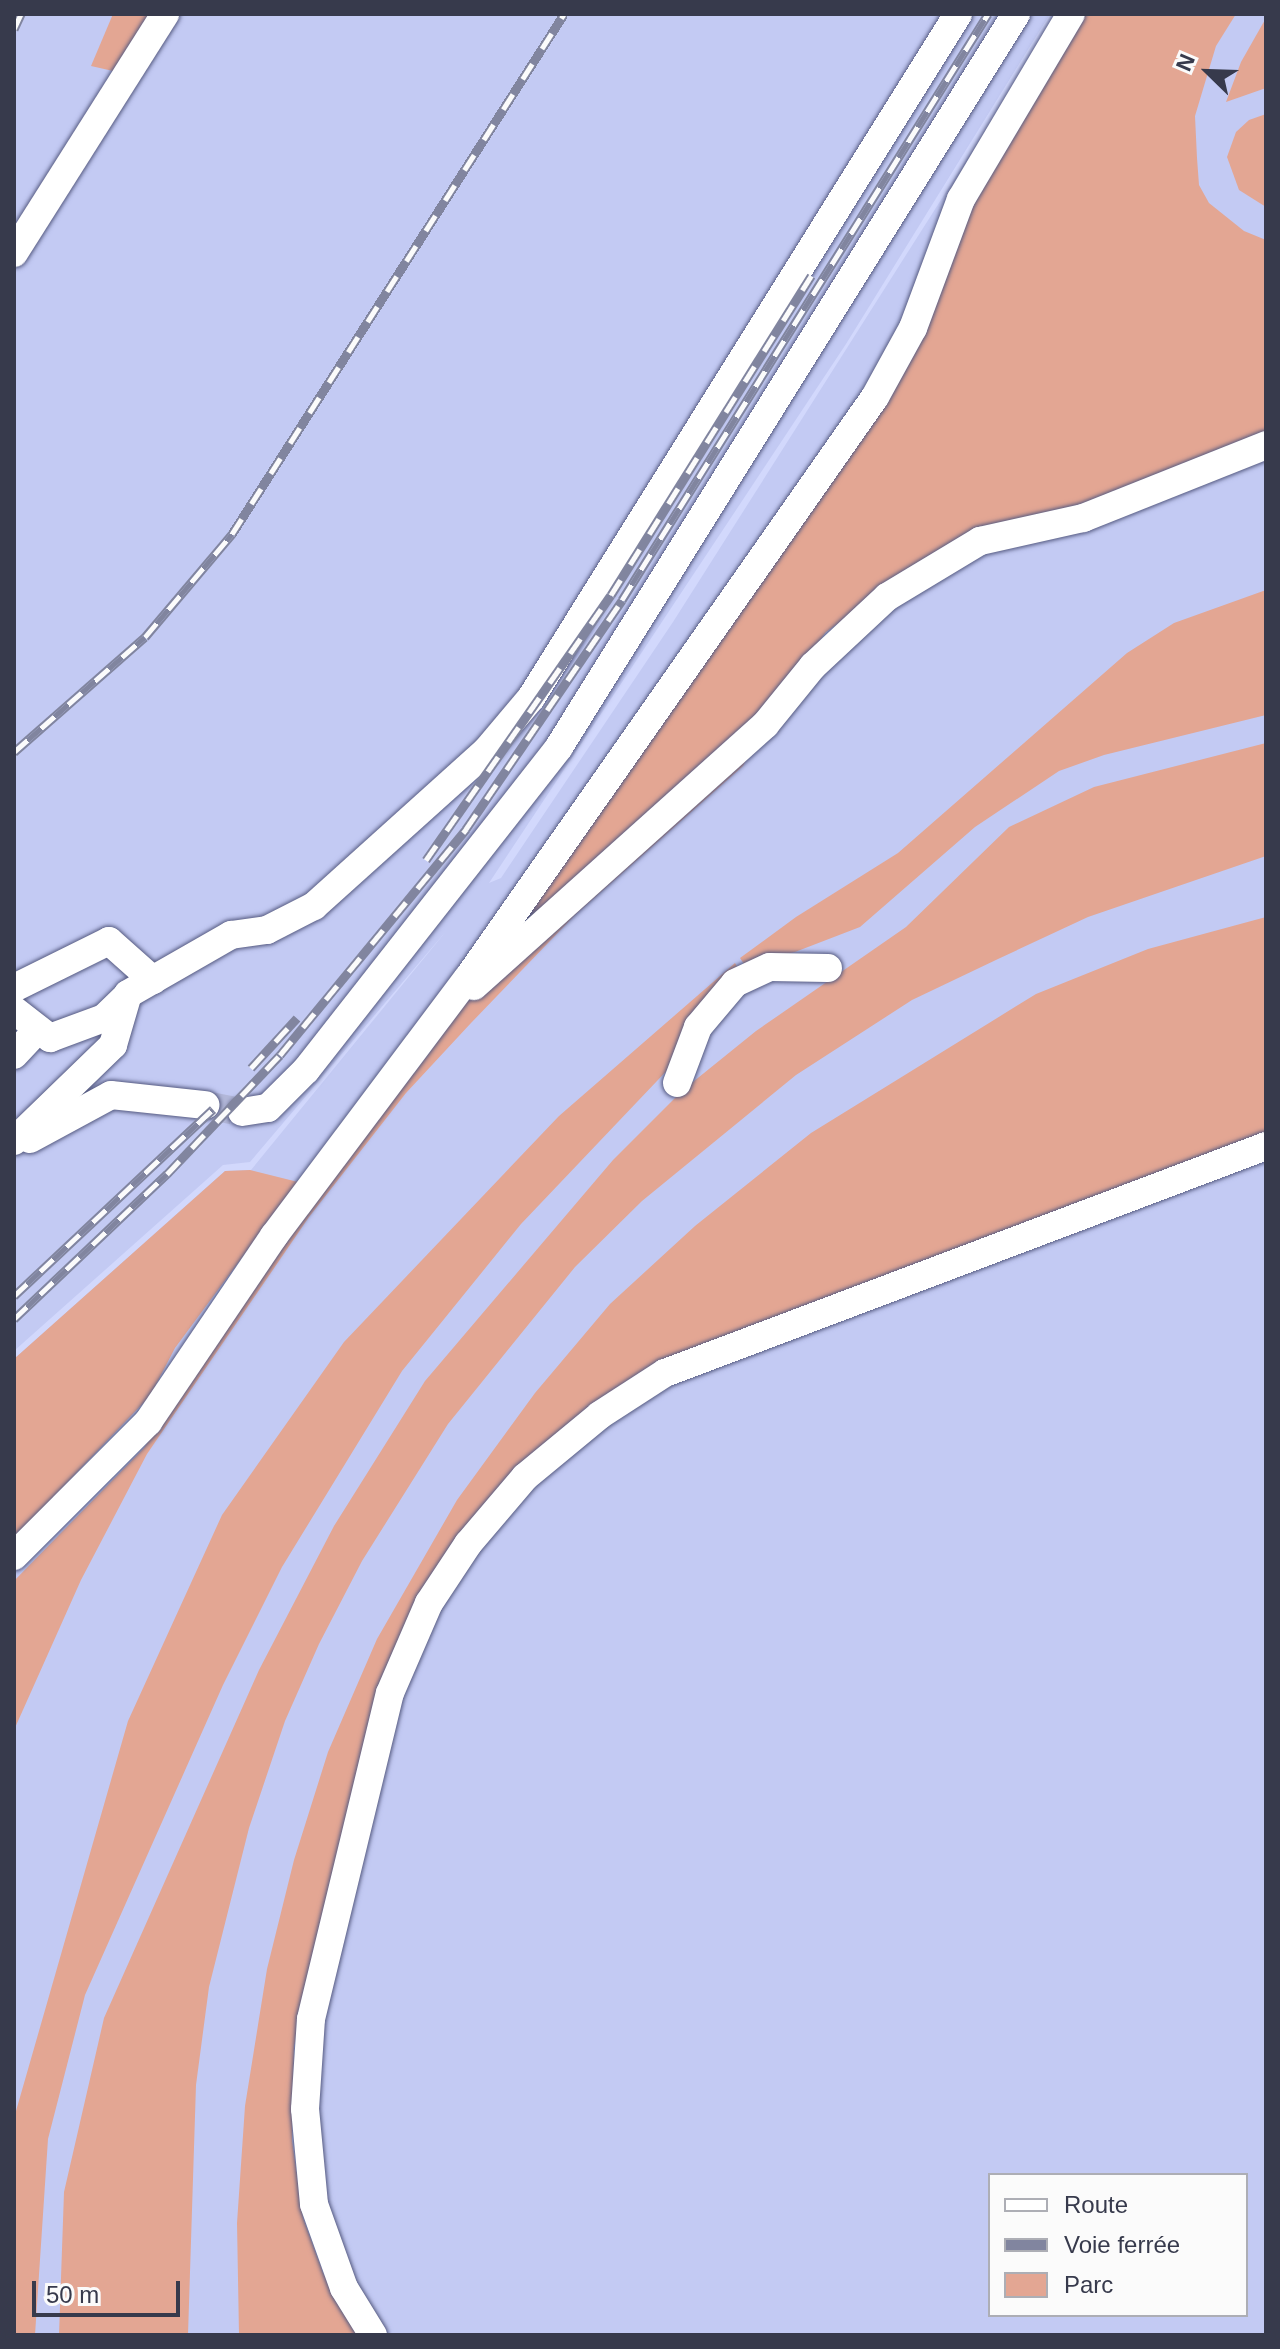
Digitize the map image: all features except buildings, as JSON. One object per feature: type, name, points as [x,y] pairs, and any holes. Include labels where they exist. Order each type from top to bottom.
[{"type":"lane","points":[[14,253],[165,14]]},
{"type":"lane","points":[[14,1010],[36,1031],[50,1038],[68,1034],[104,1018],[140,987],[231,935],[267,930],[314,906],[487,750],[531,698],[958,14]]},
{"type":"lane","points":[[242,1112],[268,1108],[306,1070],[559,747],[1016,14]]},
{"type":"lane","points":[[14,1556],[148,1422],[274,1236],[457,993],[875,397],[913,328],[961,199],[1071,14]]},
{"type":"lane","points":[[457,993],[505,960],[698,788],[765,725],[813,666],[887,597],[980,541],[1083,518],[1266,445]]},
{"type":"lane","points":[[14,988],[109,941],[140,987]]},
{"type":"lane","points":[[677,1083],[698,1027],[735,983],[770,967],[828,968]]},
{"type":"lane","points":[[14,1141],[113,1045],[140,987]]},
{"type":"lane","points":[[14,1055],[36,1031]]},
{"type":"lane","points":[[14,1149],[111,1095],[205,1105]]},
{"type":"lane","points":[[373,2335],[344,2288],[314,2204],[305,2109],[311,2019],[390,1693],[429,1603],[468,1544],[525,1477],[600,1415],[665,1373],[773,1328],[1266,1146]]},
{"type":"lane","points":[[14,1536],[50,1519]]},
{"type":"shaded area","points":[[14,14],[1050,14],[846,344],[489,883],[501,878],[673,622],[1059,14],[1266,14],[1266,2335],[14,2335],[14,1359],[225,1171],[251,1170],[447,930],[250,1162],[223,1165],[14,1351]]},
{"type":"green space","points":[[113,14],[151,14],[113,71],[91,66]]},
{"type":"green space","points":[[1086,14],[1236,14],[1216,46],[1195,116],[1197,158],[1199,185],[1209,203],[1244,231],[1266,240],[1266,435],[1117,497],[952,543],[826,632],[784,688],[743,766],[575,915],[471,1023],[406,1093],[309,1217],[147,1454],[81,1580],[14,1730],[14,1581],[144,1448],[227,1317],[430,1052],[880,400],[977,183]]},
{"type":"green space","points":[[1266,18],[1266,88],[1226,102],[1241,62]]},
{"type":"green space","points":[[1266,114],[1266,207],[1239,190],[1227,157],[1236,132],[1249,120]]},
{"type":"green space","points":[[1266,590],[1266,715],[1104,755],[1059,771],[975,827],[860,927],[795,952],[744,964],[740,958],[796,917],[898,853],[1127,653],[1174,623]]},
{"type":"green space","points":[[1266,743],[1266,856],[1088,917],[912,1000],[796,1075],[642,1201],[575,1267],[448,1424],[362,1561],[319,1644],[285,1721],[249,1828],[209,1987],[196,2085],[188,2335],[59,2335],[64,2192],[104,2018],[259,1670],[334,1526],[425,1381],[613,1160],[683,1090],[756,1031],[906,927],[1009,827],[1094,787]]},
{"type":"green space","points":[[1266,917],[1266,1133],[665,1361],[482,1508],[342,1842],[294,2046],[292,2140],[303,2218],[323,2273],[359,2335],[239,2335],[237,2223],[245,2106],[267,1969],[294,1860],[328,1752],[377,1639],[457,1500],[535,1393],[610,1304],[695,1226],[811,1133],[1036,994],[1148,949]]},
{"type":"green space","points":[[735,963],[738,968],[676,1061],[521,1224],[402,1371],[282,1567],[223,1685],[85,1995],[48,2139],[35,2335],[14,2335],[14,2118],[128,1721],[222,1515],[344,1342],[559,1116]]},
{"type":"green space","points":[[250,1170],[298,1182],[175,1348],[150,1396],[14,1538],[14,1359],[225,1171]]},
{"type":"tunnel","points":[[205,1105],[242,1112]]},
{"type":"railway","points":[[14,29],[21,14]]},
{"type":"railway","points":[[14,752],[145,637],[232,534],[564,14]]},
{"type":"railway","points":[[14,1319],[167,1174],[280,1055],[466,829],[622,600],[988,14]]},
{"type":"railway","points":[[426,860],[611,595],[811,276]]},
{"type":"railway","points":[[251,1068],[297,1018]]},
{"type":"railway","points":[[14,1296],[213,1109]]}]
